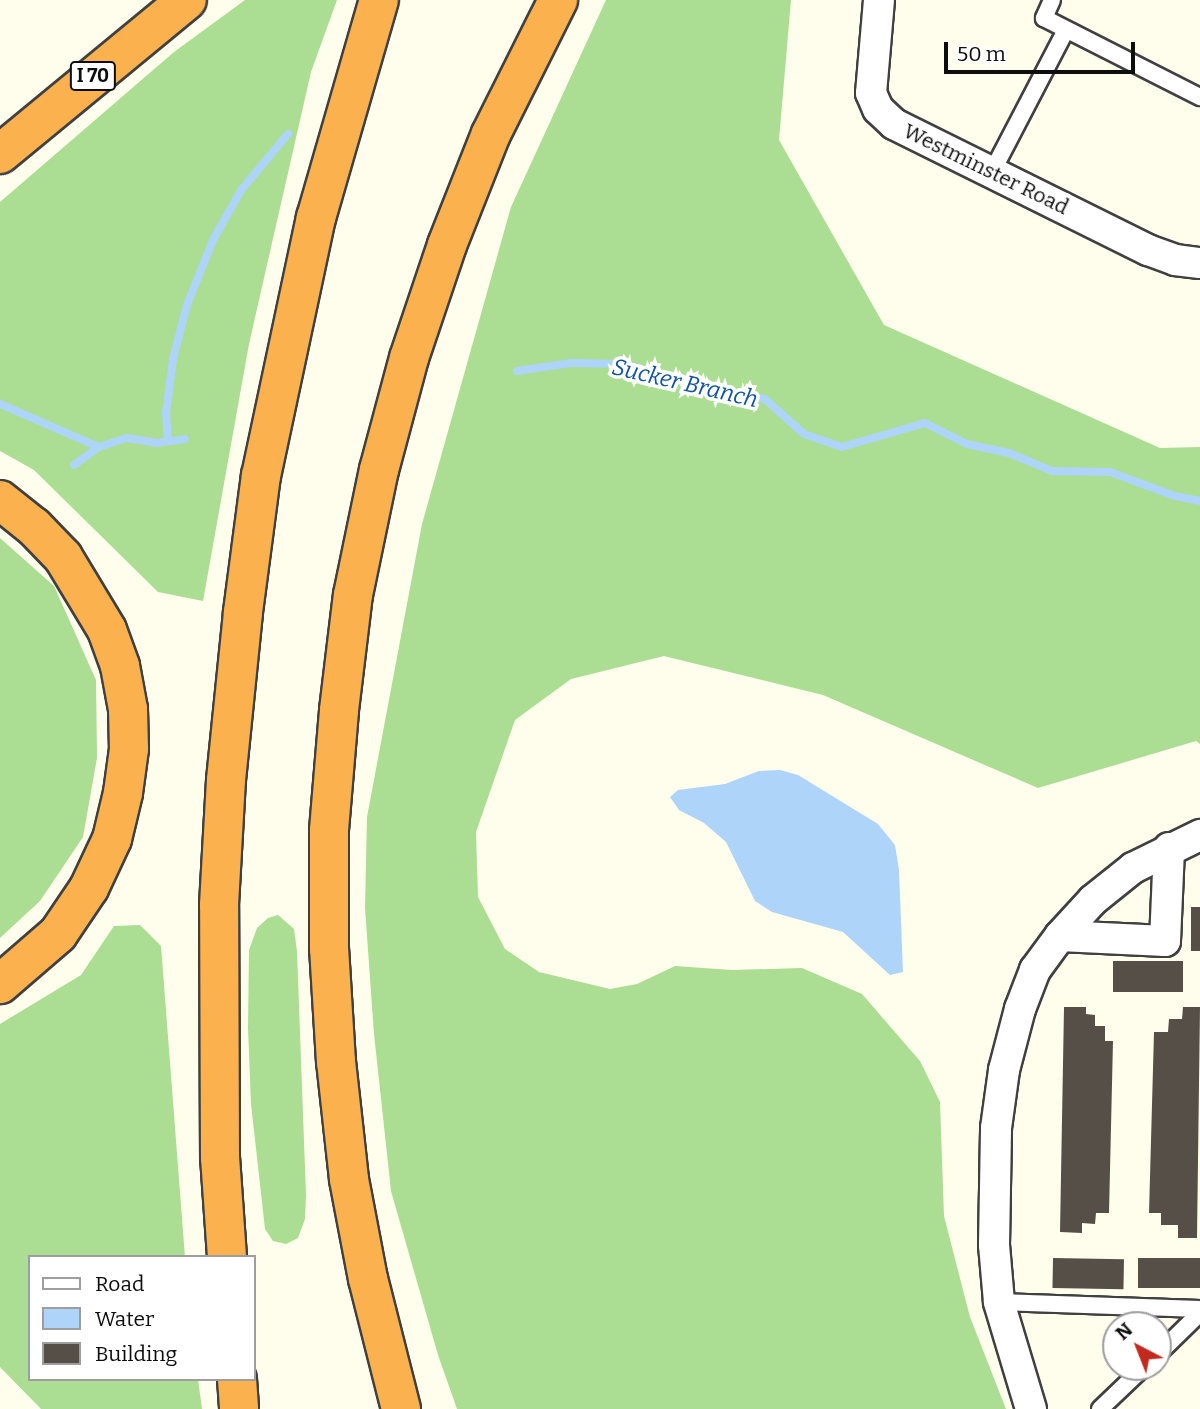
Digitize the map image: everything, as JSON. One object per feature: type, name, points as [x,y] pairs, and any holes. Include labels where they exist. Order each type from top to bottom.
[{"type":"highway","name":"I 70","points":[[0,154],[187,0]]},
{"type":"highway","points":[[227,1255],[219,1146],[219,905],[226,780],[243,612],[261,476],[316,218],[379,0]]},
{"type":"highway","points":[[401,1409],[368,1279],[349,1179],[336,1062],[330,949],[329,830],[339,710],[355,583],[379,470],[409,358],[447,245],[491,134],[558,0]]},
{"type":"highway","points":[[0,500],[34,527],[63,556],[107,630],[120,666],[128,709],[129,749],[123,793],[111,839],[89,888],[58,934],[0,984]]},
{"type":"highway","points":[[237,1381],[239,1409]]},
{"type":"street","name":"Westminster Road","points":[[879,0],[871,72],[872,93],[878,109],[894,124],[1148,250],[1175,260],[1200,263]]},
{"type":"street","points":[[1031,1409],[999,1302],[993,1193],[996,1128],[1004,1070],[1020,1009],[1035,970],[1060,936],[1093,900],[1133,868],[1200,835]]},
{"type":"street","points":[[1060,936],[1165,941],[1169,848]]},
{"type":"lane","points":[[1052,0],[1044,18],[1200,97]]},
{"type":"lane","points":[[992,172],[1066,30]]},
{"type":"lane","points":[[999,1302],[1200,1311]]},
{"type":"lane","points":[[1172,1339],[1200,1311]]},
{"type":"lane","points":[[1100,1409],[1129,1381]]},
{"type":"green space","points":[[245,0],[337,0],[311,72],[249,344],[203,601],[158,592],[34,470],[0,451],[0,202],[174,52]]},
{"type":"green space","points":[[606,0],[791,0],[779,140],[884,325],[1160,448],[1200,447],[1200,744],[1196,741],[1038,788],[823,695],[664,656],[571,679],[515,720],[476,832],[478,897],[505,949],[539,972],[610,989],[637,984],[675,966],[732,970],[802,968],[862,994],[920,1061],[940,1102],[944,1216],[970,1317],[1006,1409],[457,1409],[438,1355],[391,1191],[374,1034],[365,908],[367,817],[422,524],[511,207]]},
{"type":"green space","points":[[0,538],[54,586],[96,680],[97,758],[83,837],[40,901],[0,938]]},
{"type":"green space","points":[[278,915],[294,929],[297,951],[306,1195],[305,1219],[298,1238],[286,1244],[273,1241],[265,1229],[251,1104],[248,1028],[249,950],[257,928],[268,918]]},
{"type":"green space","points":[[140,925],[161,946],[185,1255],[28,1255],[28,1381],[198,1381],[202,1409],[41,1409],[0,1367],[0,1024],[81,975],[114,926]]},
{"type":"water","points":[[780,770],[798,775],[878,824],[895,845],[899,870],[903,972],[890,975],[843,932],[772,912],[755,901],[726,842],[704,823],[679,810],[670,797],[678,790],[725,784],[759,771]]},
{"type":"building","points":[[1191,907],[1200,907],[1200,951],[1191,951]]},
{"type":"building","points":[[1113,961],[1183,961],[1183,992],[1113,992]]},
{"type":"building","points":[[1064,1007],[1086,1007],[1086,1014],[1095,1015],[1095,1026],[1105,1026],[1105,1041],[1113,1041],[1109,1213],[1096,1213],[1095,1224],[1082,1223],[1082,1233],[1060,1232]]},
{"type":"building","points":[[1183,1007],[1200,1007],[1197,1238],[1178,1238],[1178,1225],[1161,1225],[1161,1213],[1149,1213],[1154,1032],[1168,1032],[1169,1019],[1182,1019]]},
{"type":"building","points":[[1053,1258],[1124,1259],[1123,1289],[1052,1288]]},
{"type":"building","points":[[1138,1258],[1200,1258],[1200,1288],[1138,1288]]},
{"type":"waterway","points":[[168,441],[166,413],[173,359],[187,305],[214,238],[242,189],[288,134]]},
{"type":"waterway","name":"Sucker Branch","points":[[517,371],[571,363],[625,364],[708,389],[765,399],[804,434],[842,447],[925,423],[967,444],[1009,453],[1052,471],[1110,472],[1175,496],[1200,501]]},
{"type":"waterway","points":[[0,404],[99,447]]},
{"type":"waterway","name":"Sucker Branch","points":[[74,465],[99,447],[127,438],[157,443],[185,439]]}]
